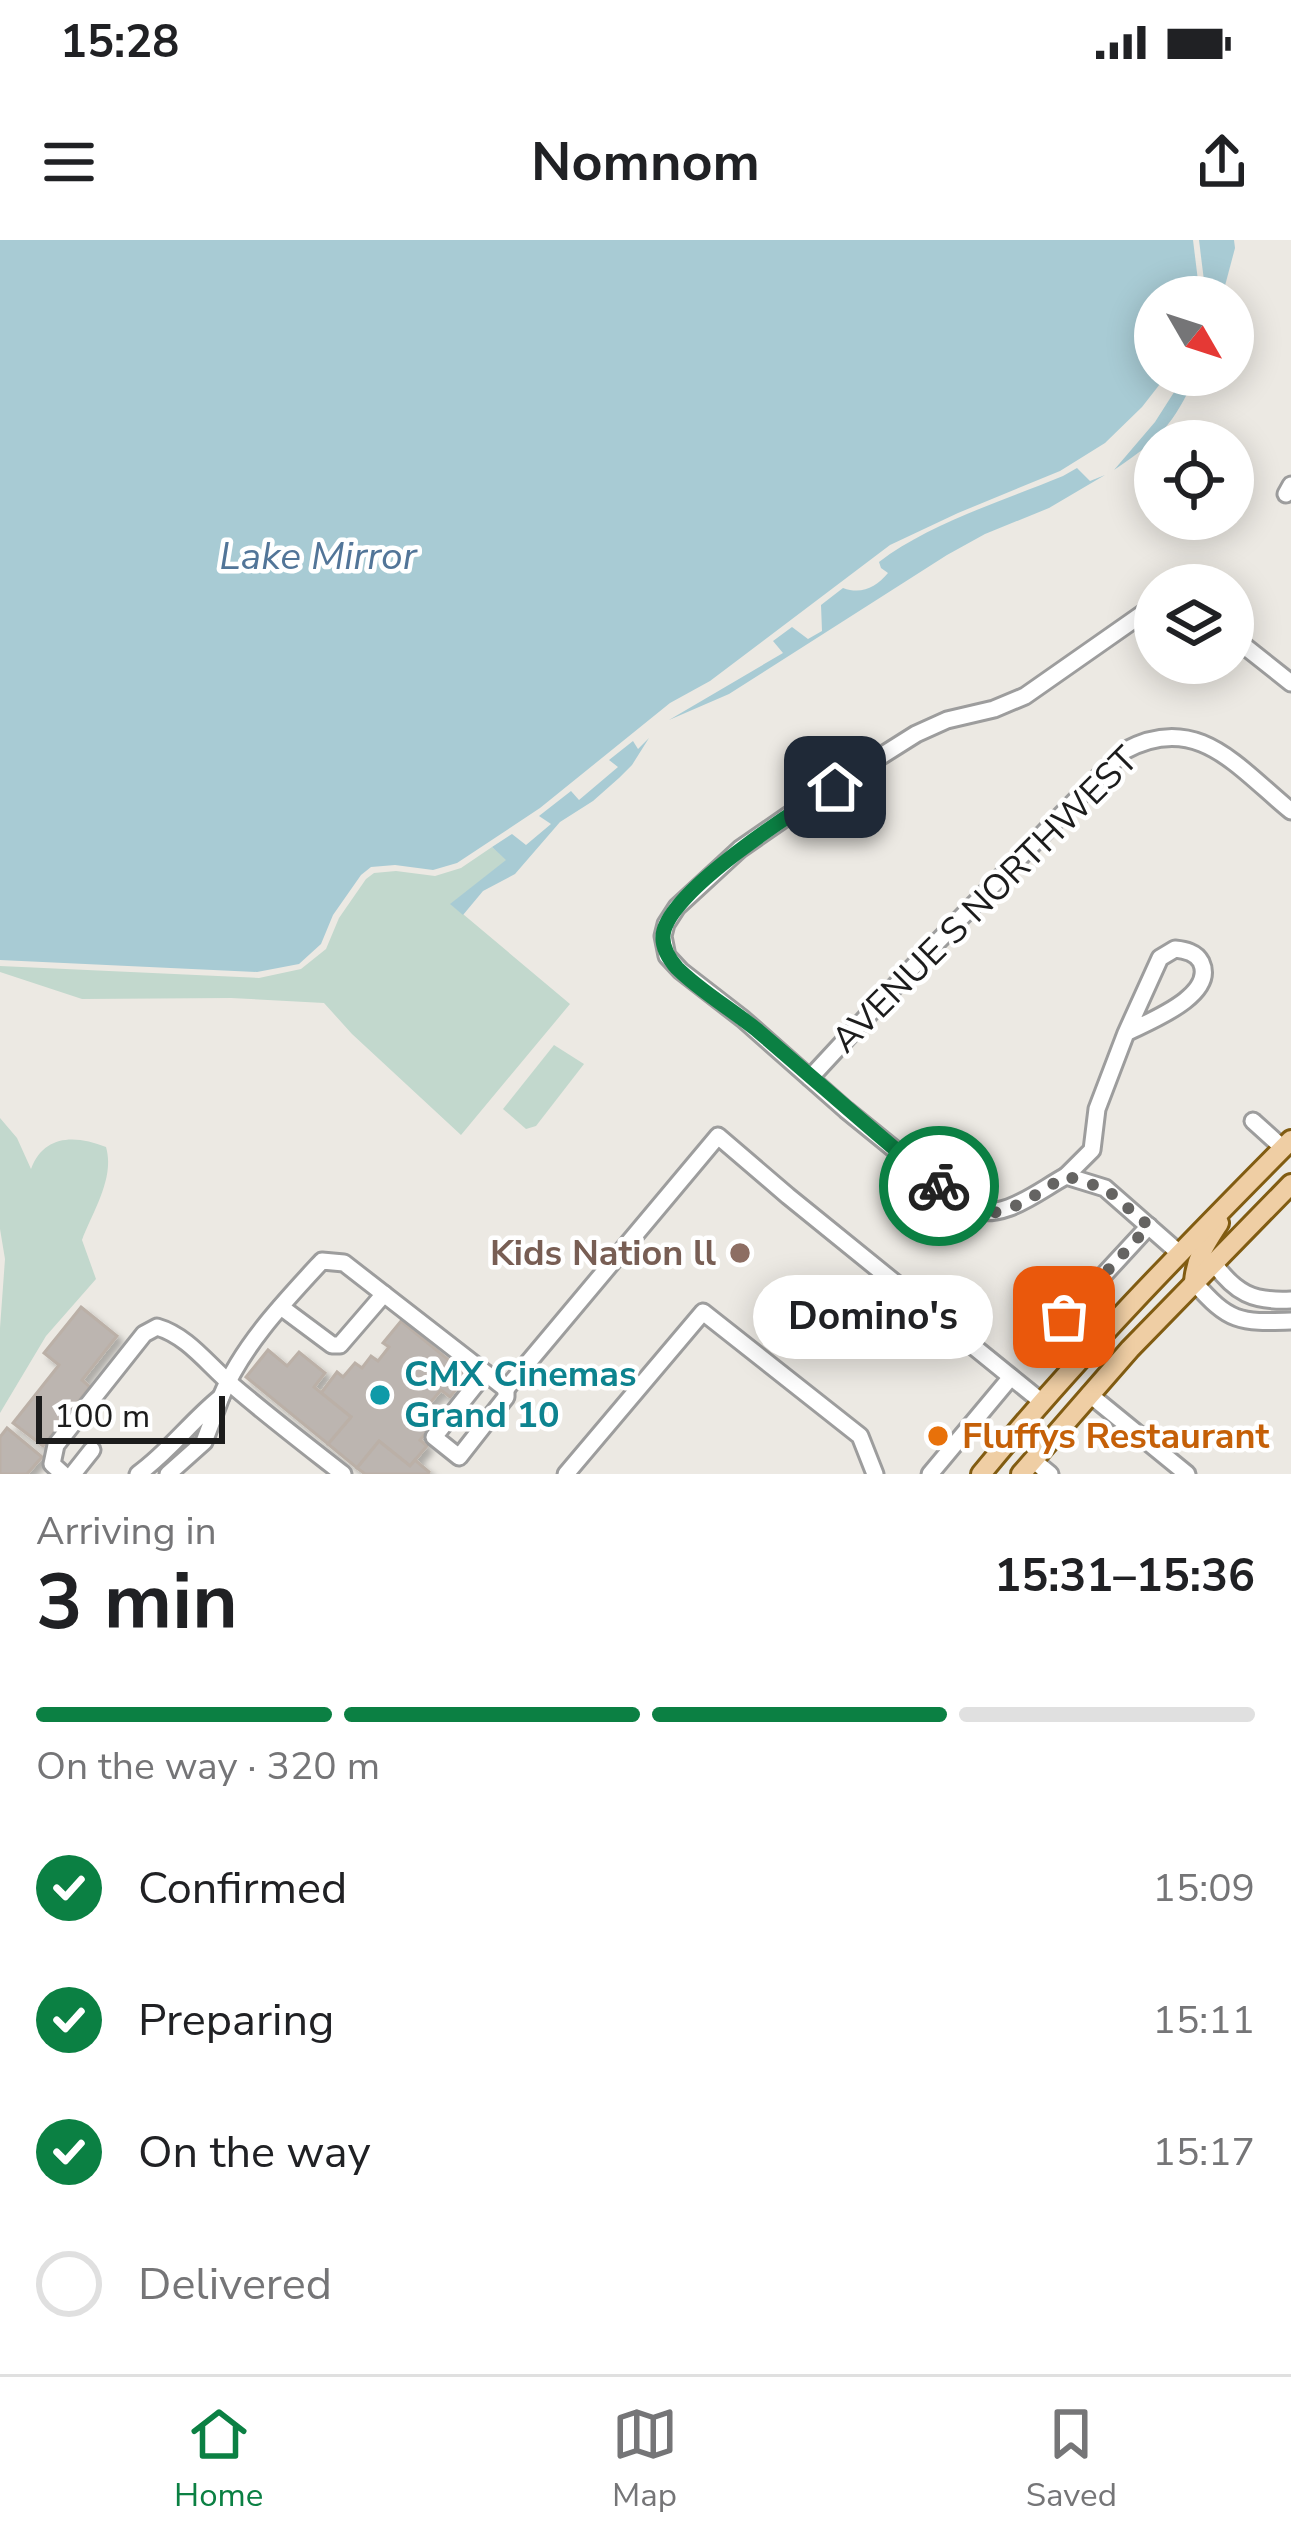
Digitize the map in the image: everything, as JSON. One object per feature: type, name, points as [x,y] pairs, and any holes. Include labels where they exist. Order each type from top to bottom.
[{"type":"main road","points":[[981,1474],[1178,1252],[1287,1144]]},
{"type":"main road","points":[[1027,1467],[1089,1394],[1291,1184]]},
{"type":"main road","points":[[1194,1282],[1200,1252],[1242,1189]]},
{"type":"main road","points":[[1161,1317],[1181,1267],[1178,1252]]},
{"type":"street","points":[[1092,1150],[1066,1176],[1004,1211],[992,1214],[968,1209],[674,965],[663,936],[671,915],[740,849],[805,804],[916,734],[1025,696],[1134,620]]},
{"type":"street","points":[[1254,654],[1291,683]]},
{"type":"street","name":"AVENUE S NORTHWEST","points":[[810,1078],[1124,751],[1167,735],[1198,741],[1291,811]]},
{"type":"street","points":[[1106,1189],[1092,1150],[1097,1109],[1126,1033],[1168,950],[1192,953],[1201,961],[1198,989],[1178,1006],[1126,1033]]},
{"type":"street","points":[[1253,1120],[1287,1144]]},
{"type":"street","points":[[485,1372],[434,1437],[459,1457],[506,1397],[506,1389],[718,1136],[1042,1402]]},
{"type":"street","points":[[1066,1176],[1106,1189],[1178,1252]]},
{"type":"street","points":[[1064,1317],[1149,1226]]},
{"type":"street","points":[[168,1474],[204,1442],[231,1373],[280,1306],[322,1261],[344,1263],[506,1389]]},
{"type":"street","points":[[1213,1262],[1243,1294],[1291,1300]]},
{"type":"street","points":[[1194,1282],[1230,1316],[1252,1323],[1291,1321]]},
{"type":"street","points":[[280,1306],[332,1346],[340,1345],[384,1294]]},
{"type":"street","points":[[566,1474],[704,1312],[860,1436],[875,1474]]},
{"type":"street","points":[[63,1474],[52,1464],[56,1445],[144,1334],[158,1327],[181,1340],[224,1390],[343,1474]]},
{"type":"street","points":[[930,1474],[1011,1377]]},
{"type":"street","points":[[150,1471],[224,1390]]},
{"type":"street","points":[[1089,1394],[1182,1472]]},
{"type":"street","points":[[73,1474],[92,1450]]},
{"type":"street","points":[[37,1474],[54,1453]]},
{"type":"street","points":[[1027,1467],[1050,1474]]},
{"type":"green space","points":[[492,847],[507,860],[451,904],[570,1004],[461,1135],[324,1003],[82,999],[0,972],[0,966],[259,978],[301,969],[326,949],[339,918],[374,873],[435,876],[461,868]]},
{"type":"green space","points":[[554,1045],[584,1064],[536,1126],[526,1129],[503,1109]]},
{"type":"green space","points":[[0,1118],[17,1138],[31,1169],[44,1149],[73,1139],[106,1147],[108,1171],[82,1240],[96,1279],[46,1336],[0,1413],[5,1259],[0,1229]]},
{"type":"water","name":"Lake Mirror","points":[[0,240],[1193,240],[1197,276],[1134,276],[1134,396],[1151,396],[1105,443],[1060,471],[890,545],[710,681],[670,703],[540,808],[457,863],[433,870],[371,867],[333,915],[321,944],[299,964],[257,972],[0,960]]},
{"type":"water","points":[[1199,240],[1234,240],[1228,276],[1203,276]]},
{"type":"water","points":[[1172,396],[1185,396],[1171,420],[1156,420]]},
{"type":"water","points":[[1077,468],[1090,481],[1105,475],[1049,508],[947,555],[729,694],[669,720],[783,653],[773,641],[792,627],[808,639],[822,631],[821,605],[843,588],[862,590],[879,582],[888,573],[879,562],[899,548],[943,524]]},
{"type":"water","points":[[649,738],[632,765],[593,801],[560,822],[515,874],[483,891],[463,915],[450,904],[506,860],[492,847],[512,834],[526,845],[551,824],[539,816],[571,791],[579,800],[618,767],[609,760],[633,741],[638,749]]},
{"type":"building","points":[[81,1307],[117,1336],[82,1380],[90,1387],[43,1446],[13,1423],[59,1365],[44,1353]]},
{"type":"building","name":"CMX Cinemas Grand 10","points":[[401,1321],[467,1375],[450,1397],[441,1390],[429,1404],[435,1409],[425,1422],[431,1427],[420,1440],[427,1446],[410,1466],[379,1441],[357,1468],[328,1444],[351,1417],[321,1393],[337,1372],[343,1377],[355,1363],[362,1368],[371,1356],[378,1361],[389,1347],[383,1343]]},
{"type":"building","points":[[268,1350],[287,1366],[299,1352],[325,1373],[314,1387],[351,1417],[328,1444],[246,1377]]},
{"type":"building","points":[[7,1428],[42,1457],[27,1474],[0,1474],[0,1437]]},
{"type":"building","points":[[379,1441],[410,1466],[415,1460],[428,1474],[365,1474],[357,1468]]},
{"type":"way so far","points":[[939,1186],[968,1209],[992,1214],[1066,1176],[1106,1189],[1149,1226],[1064,1317]]},
{"type":"place","name":"Kids Nation ll","points":[[740,1253]]},
{"type":"place","name":"Domino's","points":[[1064,1317]]},
{"type":"place","name":"CMX Cinemas Grand 10","points":[[380,1395]]},
{"type":"place","name":"Fluffys Restaurant","points":[[938,1436]]},
{"type":"route","points":[[835,787],[751,841],[704,882],[671,915],[663,932],[664,944],[681,971],[939,1186]]}]
